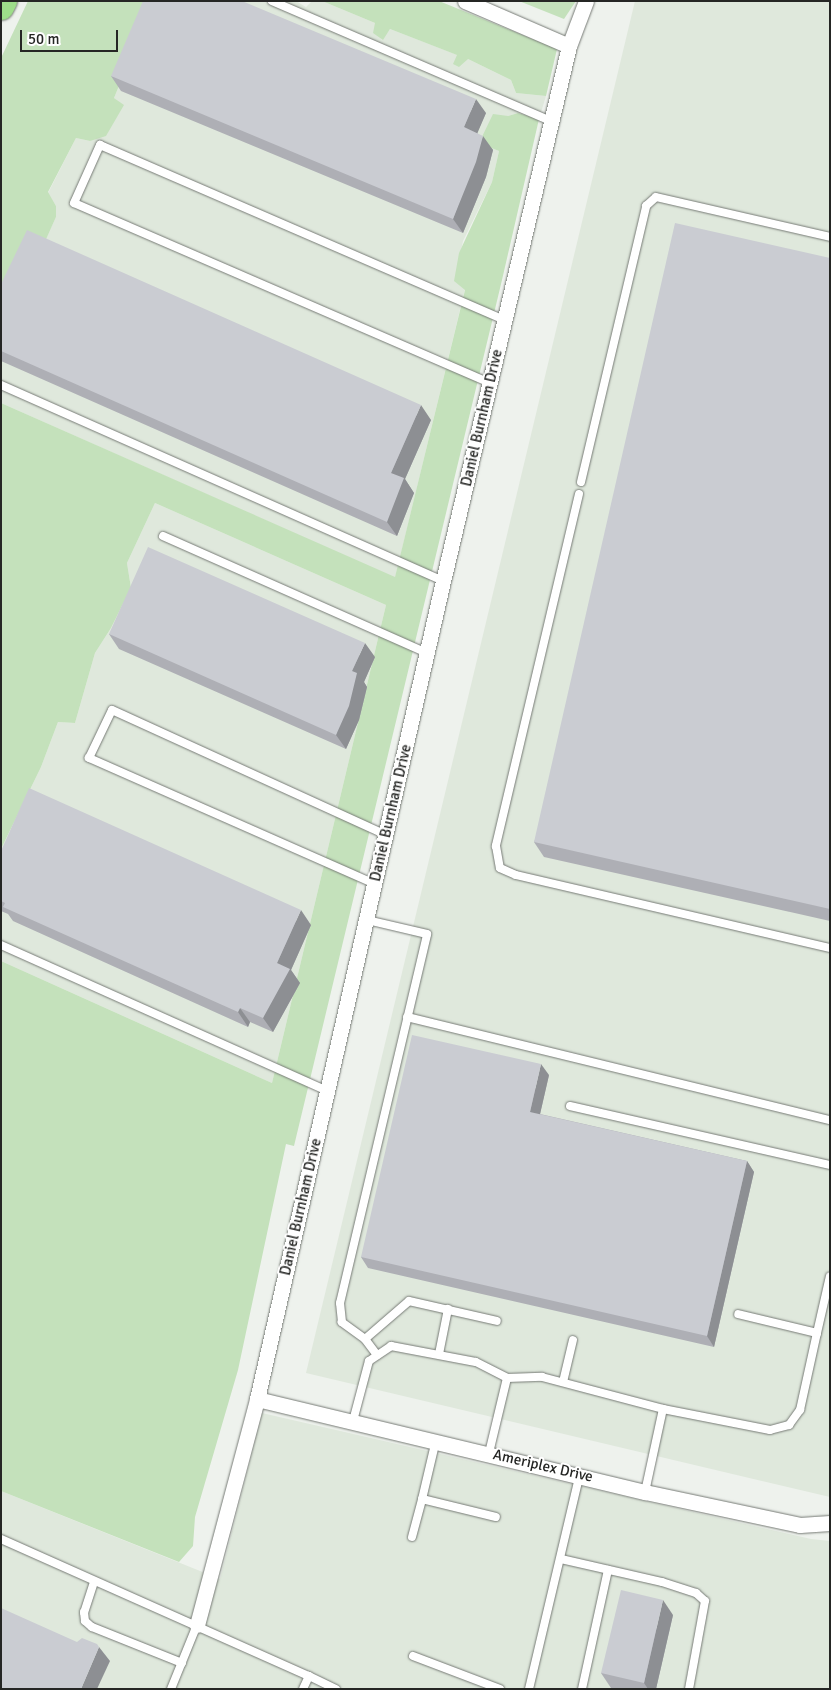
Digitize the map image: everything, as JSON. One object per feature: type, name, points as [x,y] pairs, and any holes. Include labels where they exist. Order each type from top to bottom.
[{"type":"highway","points":[[1,7],[4,1]]},
{"type":"street","points":[[465,1],[570,46]]},
{"type":"street","name":"Daniel Burnham Drive","points":[[198,1625],[257,1399],[443,581],[570,46],[586,1]]},
{"type":"street","name":"Ameriplex Drive","points":[[257,1399],[580,1474],[645,1492],[800,1525],[830,1523]]},
{"type":"lane","points":[[272,1],[553,122]]},
{"type":"lane","points":[[490,383],[74,203],[100,145],[505,320]]},
{"type":"lane","points":[[581,482],[646,206],[656,197],[830,237]]},
{"type":"lane","points":[[1,385],[443,581]]},
{"type":"lane","points":[[579,494],[496,846],[500,868],[516,875],[830,948]]},
{"type":"lane","points":[[163,536],[427,653]]},
{"type":"lane","points":[[375,884],[89,758],[112,710],[386,835]]},
{"type":"lane","points":[[367,920],[426,934],[340,1303],[342,1322],[365,1339],[377,1356]]},
{"type":"lane","points":[[1,945],[327,1091]]},
{"type":"lane","points":[[407,1017],[830,1120]]},
{"type":"lane","points":[[570,1106],[830,1165]]},
{"type":"lane","points":[[353,1421],[369,1361],[391,1346],[476,1362],[507,1378],[542,1376],[663,1409],[770,1430],[789,1425],[800,1410],[830,1276]]},
{"type":"lane","points":[[365,1339],[409,1302],[496,1321]]},
{"type":"lane","points":[[439,1354],[448,1309]]},
{"type":"lane","points":[[738,1314],[817,1333]]},
{"type":"lane","points":[[563,1382],[573,1340]]},
{"type":"lane","points":[[489,1453],[507,1378]]},
{"type":"lane","points":[[645,1492],[663,1409]]},
{"type":"lane","points":[[412,1538],[436,1440]]},
{"type":"lane","points":[[529,1689],[580,1474]]},
{"type":"lane","points":[[422,1499],[496,1518]]},
{"type":"lane","points":[[1,1540],[94,1582],[198,1625],[336,1689]]},
{"type":"lane","points":[[561,1559],[696,1593],[705,1602],[689,1689]]},
{"type":"lane","points":[[582,1689],[608,1570]]},
{"type":"lane","points":[[94,1582],[84,1612],[85,1621],[92,1627],[182,1663]]},
{"type":"lane","points":[[171,1689],[198,1625]]},
{"type":"lane","points":[[413,1656],[500,1689]]},
{"type":"lane","points":[[303,1689],[309,1676]]},
{"type":"shaded area","points":[[154,1],[296,1],[306,7],[312,1],[322,1],[375,23],[382,40],[390,29],[468,59],[511,80],[516,93],[546,96],[539,119],[518,113],[508,116],[480,143],[499,151],[492,182],[463,241],[455,281],[465,289],[395,578],[1,403],[1,315],[43,245],[56,217],[56,206],[48,193],[76,138],[90,141],[123,105],[114,98]]},
{"type":"shaded area","points":[[635,1],[830,1],[830,1497],[306,1373]]},
{"type":"shaded area","points":[[155,503],[386,605],[272,1083],[1,961],[1,849],[41,767],[58,722],[75,723],[95,653],[111,628],[131,588],[127,563]]},
{"type":"shaded area","points":[[262,1413],[811,1539],[830,1541],[830,1689],[1,1689],[1,1491],[220,1579]]},
{"type":"green space","points":[[28,1],[154,1],[114,98],[124,105],[106,136],[90,141],[76,138],[48,192],[56,206],[56,217],[43,246],[1,315],[1,58]]},
{"type":"green space","points":[[322,1],[439,1],[557,49],[546,96],[516,93],[511,80],[468,59],[459,67],[453,64],[457,55],[390,29],[383,40],[373,33],[375,23]]},
{"type":"green space","points":[[519,1],[576,1],[564,19]]},
{"type":"green space","points":[[518,113],[539,119],[502,280],[294,1146],[286,1144],[238,1370],[195,1517],[193,1546],[179,1562],[1,1491],[1,961],[272,1083],[386,605],[155,503],[127,563],[131,588],[111,628],[95,653],[75,723],[58,722],[41,767],[1,849],[1,403],[395,577],[465,290],[454,281],[459,253],[492,182],[499,151],[479,143],[493,114],[508,116]]},
{"type":"building","points":[[143,1],[242,1],[476,99],[464,127],[483,136],[476,162],[453,219],[111,76]]},
{"type":"building","points":[[675,223],[830,258],[830,909],[534,842]]},
{"type":"building","points":[[27,230],[421,405],[391,473],[404,478],[387,522],[1,351],[1,284]]},
{"type":"building","points":[[148,547],[365,643],[352,671],[357,673],[349,706],[336,735],[109,634]]},
{"type":"building","points":[[29,788],[301,910],[277,963],[290,969],[263,1018],[240,1008],[238,1012],[3,907],[5,903],[1,901],[1,851]]},
{"type":"building","points":[[412,1035],[541,1064],[530,1112],[747,1161],[707,1336],[361,1257]]},
{"type":"building","points":[[621,1590],[663,1600],[644,1683],[601,1673]]},
{"type":"building","points":[[1,1608],[77,1642],[82,1638],[97,1644],[99,1647],[81,1689],[1,1689]]}]
